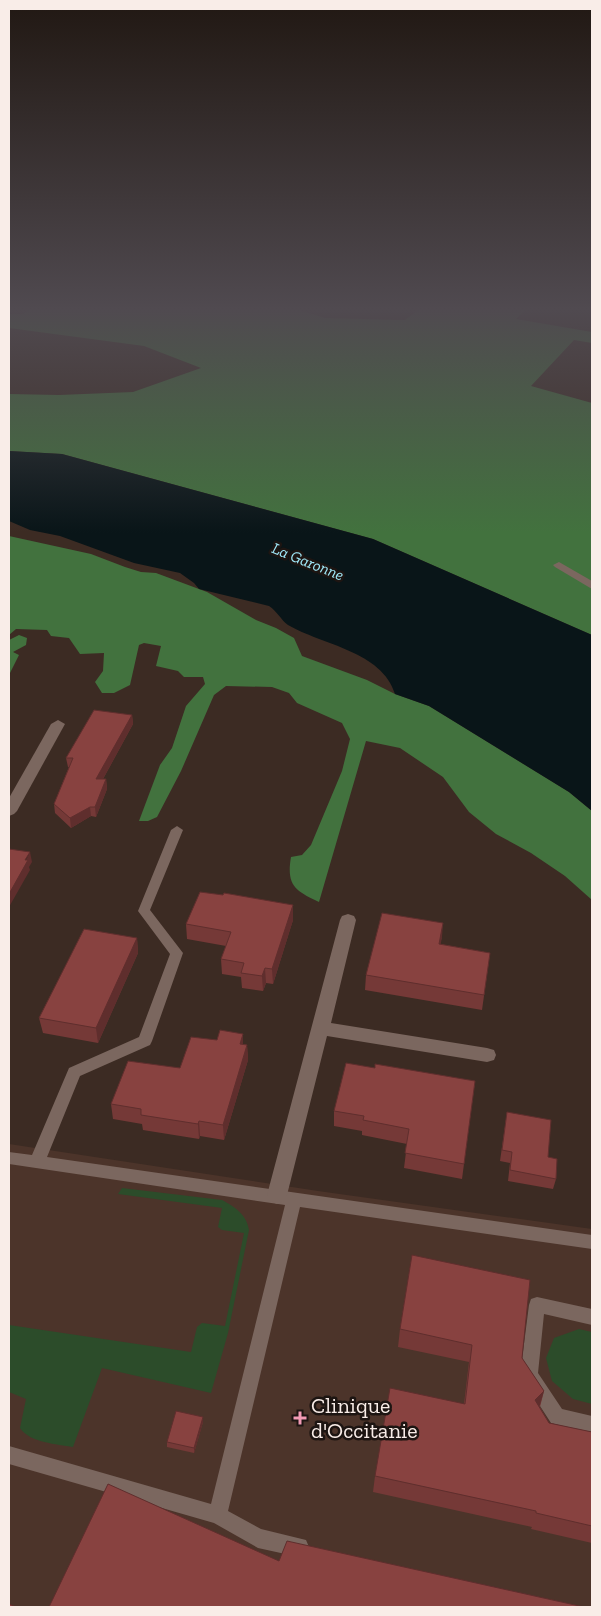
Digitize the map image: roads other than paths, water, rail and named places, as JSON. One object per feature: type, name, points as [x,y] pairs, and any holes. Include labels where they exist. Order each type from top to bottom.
[{"type":"street","points":[[559,565],[592,586]]},
{"type":"street","points":[[9,811],[58,724]]},
{"type":"street","points":[[285,1197],[320,1028],[348,920]]},
{"type":"street","points":[[320,1028],[487,1055]]},
{"type":"lane","points":[[37,1162],[74,1072],[145,1041],[177,953],[144,911],[177,830]]},
{"type":"lane","points":[[9,1158],[592,1242]]},
{"type":"lane","points":[[218,1514],[285,1197]]},
{"type":"lane","points":[[592,1317],[537,1305],[529,1375],[557,1417],[592,1425]]},
{"type":"lane","points":[[9,1455],[218,1514],[258,1538],[315,1550]]},
{"type":"water","name":"La Garonne","points":[[9,451],[62,454],[373,539],[592,635],[592,811],[569,792],[429,706],[395,694],[388,680],[378,668],[349,651],[288,625],[269,606],[199,589],[180,573],[134,563],[60,536],[30,530],[9,521]]},
{"type":"place","name":"Clinique d'Occitanie","points":[[300,1418]]}]
